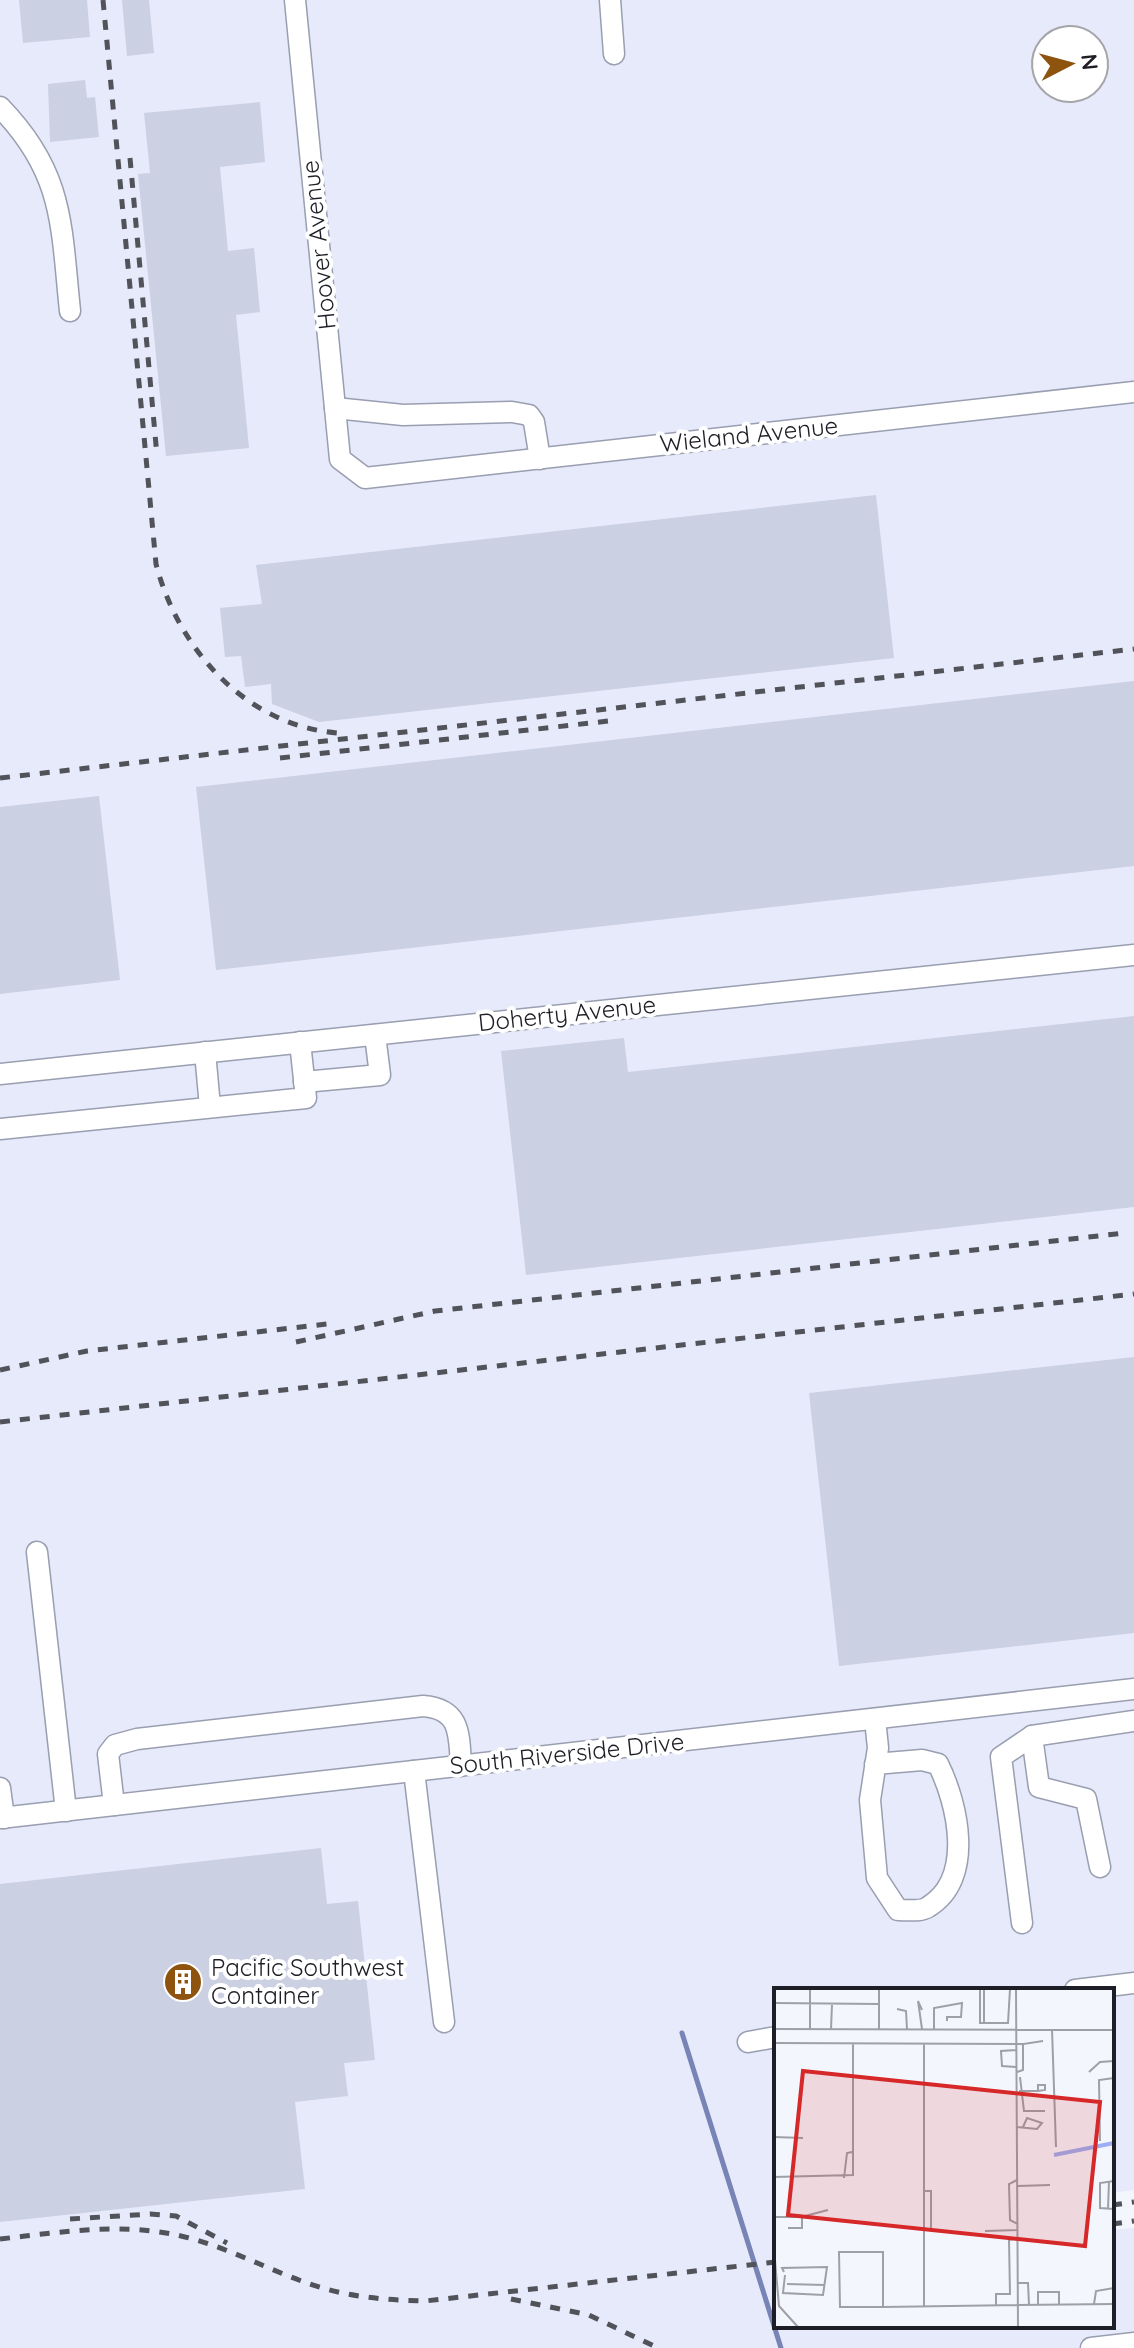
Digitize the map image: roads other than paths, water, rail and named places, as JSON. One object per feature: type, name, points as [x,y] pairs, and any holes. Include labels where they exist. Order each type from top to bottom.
[{"type":"street","name":"Hoover Avenue","points":[[295,0],[340,459],[365,478]]},
{"type":"street","points":[[610,0],[614,54]]},
{"type":"street","points":[[0,107],[27,135],[45,165],[60,212],[70,311]]},
{"type":"street","name":"Wieland Avenue","points":[[365,478],[1134,392]]},
{"type":"street","points":[[335,408],[403,415],[512,412],[529,415],[534,422],[540,459]]},
{"type":"street","name":"Doherty Avenue","points":[[0,1074],[1134,955]]},
{"type":"street","points":[[304,1082],[380,1075],[375,1035]]},
{"type":"street","points":[[0,1129],[306,1098],[300,1042]]},
{"type":"street","points":[[205,1052],[210,1107]]},
{"type":"street","points":[[37,1552],[66,1811]]},
{"type":"street","name":"South Riverside Drive","points":[[2,1818],[1134,1689]]},
{"type":"street","points":[[114,1805],[108,1754],[115,1745],[137,1739],[423,1706],[448,1712],[458,1724],[461,1766]]},
{"type":"street","points":[[875,1719],[875,1764],[870,1800],[877,1878],[898,1910],[926,1909],[943,1894],[958,1867],[950,1787],[938,1764],[922,1760],[875,1764]]},
{"type":"street","points":[[1022,1923],[1001,1757],[1032,1736],[1134,1721]]},
{"type":"street","points":[[1032,1736],[1039,1787],[1086,1799],[1100,1867]]},
{"type":"street","points":[[414,1771],[444,2022]]},
{"type":"street","points":[[0,1788],[2,1818]]},
{"type":"street","points":[[1092,1988],[1134,1983]]},
{"type":"street","points":[[748,2042],[774,2037]]},
{"type":"street","points":[[1091,2348],[1134,2343]]},
{"type":"waterway","points":[[682,2033],[774,2326]]},
{"type":"waterway","points":[[775,2328],[781,2348]]},
{"type":"railway","points":[[103,0],[156,564],[166,595],[181,625],[199,653],[221,678],[246,699],[274,716],[305,727],[338,733]]},
{"type":"railway","points":[[130,158],[157,456]]},
{"type":"railway","points":[[0,778],[1134,649]]},
{"type":"railway","points":[[280,758],[617,720]]},
{"type":"railway","points":[[296,1342],[435,1311],[1124,1233]]},
{"type":"railway","points":[[0,1422],[1134,1294]]},
{"type":"railway","points":[[0,1370],[87,1351],[336,1323]]},
{"type":"railway","points":[[1114,2205],[1134,2202]]},
{"type":"railway","points":[[70,2219],[150,2214],[176,2216],[227,2243]]},
{"type":"railway","points":[[1114,2224],[1134,2221]]},
{"type":"railway","points":[[0,2239],[118,2229],[165,2233],[220,2248],[338,2292],[425,2301],[774,2262]]},
{"type":"railway","points":[[511,2299],[589,2315],[658,2348]]},
{"type":"place","name":"Pacific Southwest Container","points":[[183,1982]]}]
